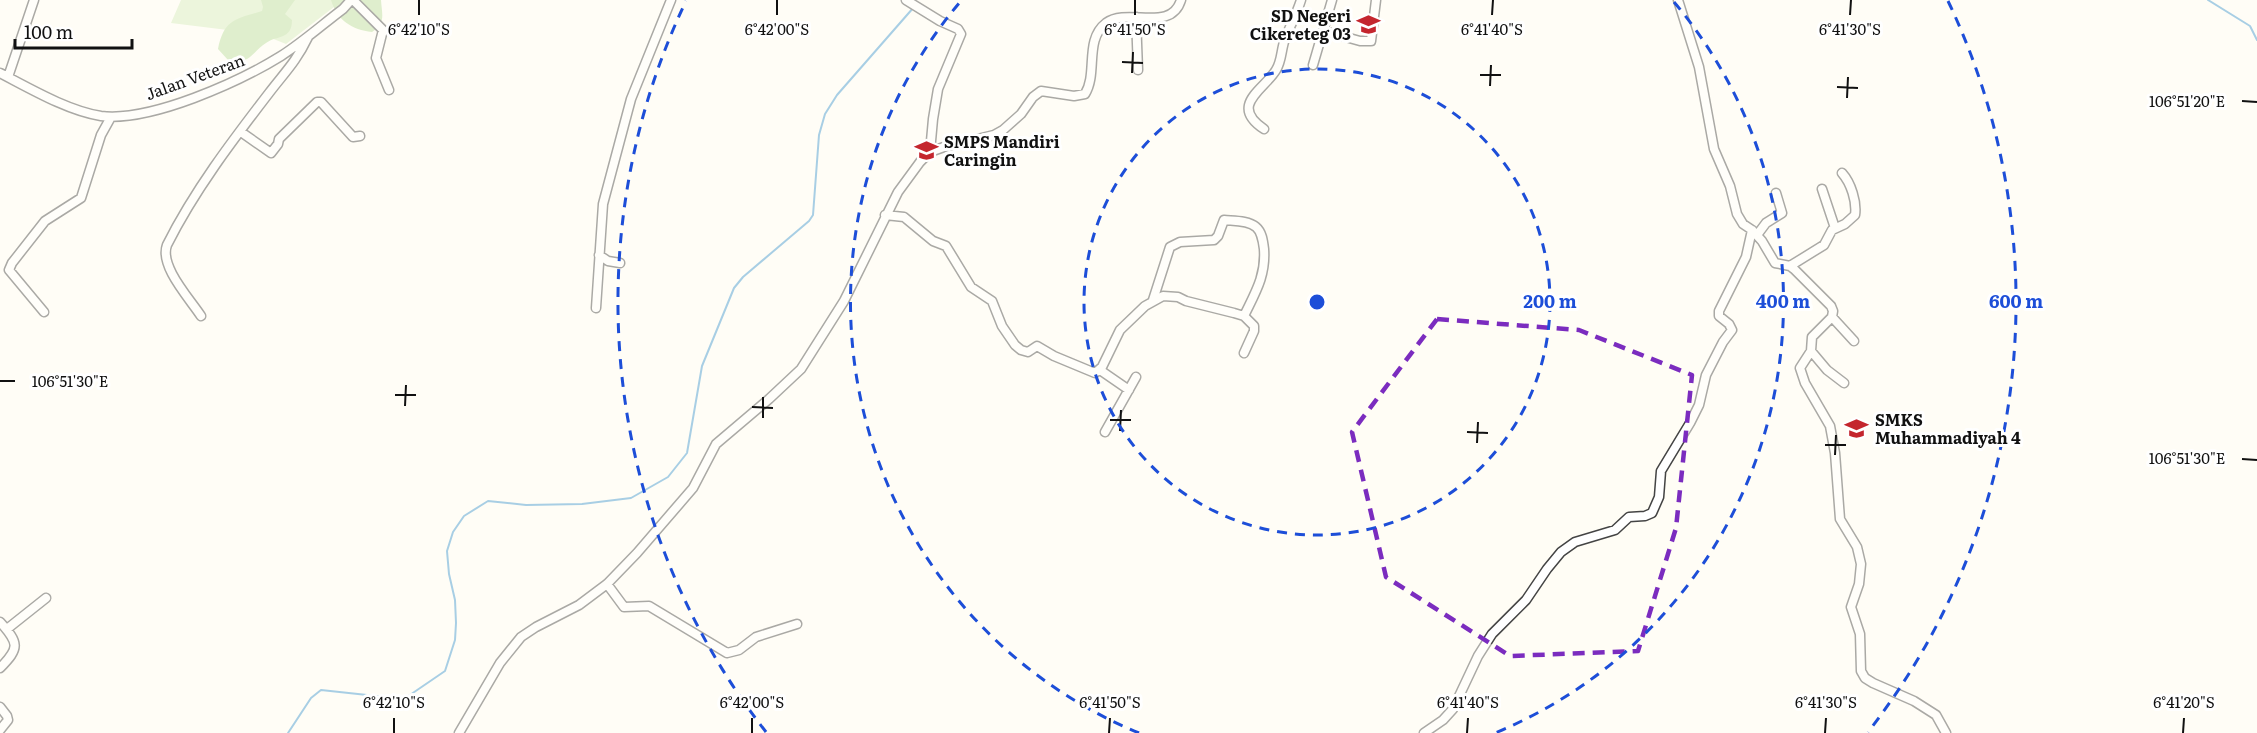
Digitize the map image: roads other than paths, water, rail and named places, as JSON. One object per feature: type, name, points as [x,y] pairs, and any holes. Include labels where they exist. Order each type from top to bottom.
[{"type":"street","points":[[4,75],[34,0]]},
{"type":"street","points":[[352,0],[383,30],[376,58],[389,90]]},
{"type":"street","name":"Jalan Veteran","points":[[4,75],[78,109],[111,117],[166,107],[224,85],[283,55],[352,0]]},
{"type":"street","points":[[596,308],[603,204],[639,79],[671,0]]},
{"type":"street","points":[[906,0],[939,21],[958,28],[961,33],[938,89],[930,152]]},
{"type":"street","points":[[459,733],[500,663],[521,638],[536,627],[579,605],[606,584],[637,553],[693,488],[716,444],[788,382],[811,357],[844,302],[885,214],[908,177],[930,152],[956,143],[994,135],[1004,130],[1041,91],[1074,96],[1085,94],[1089,85],[1092,51],[1102,26],[1113,19],[1153,18],[1169,15],[1178,8],[1181,0]]},
{"type":"street","points":[[1264,129],[1255,123],[1251,100],[1276,71],[1284,40],[1301,0]]},
{"type":"street","points":[[1313,65],[1332,0]]},
{"type":"street","points":[[1324,31],[1360,41],[1371,41],[1376,0]]},
{"type":"street","points":[[1678,0],[1699,67],[1717,157],[1730,186],[1739,219],[1755,232],[1774,263],[1790,266],[1827,300],[1833,311],[1832,317],[1812,337],[1811,351],[1800,368],[1802,376],[1830,426],[1835,453],[1840,519],[1857,547],[1861,564],[1859,584],[1851,607],[1860,634],[1861,671],[1865,678],[1914,701],[1936,715],[1946,733]]},
{"type":"street","points":[[1136,17],[1138,70]]},
{"type":"street","points":[[201,316],[171,272],[165,251],[191,200],[270,92],[291,68],[310,34]]},
{"type":"street","points":[[241,132],[271,153],[279,144],[279,139],[317,102],[321,102],[353,137],[360,136]]},
{"type":"street","points":[[44,312],[9,270],[45,220],[81,198],[101,135],[111,117]]},
{"type":"street","points":[[1790,266],[1824,244],[1830,232],[1835,228],[1853,219],[1856,211],[1848,183],[1842,173]]},
{"type":"street","points":[[1822,189],[1835,228]]},
{"type":"street","points":[[1424,733],[1443,720],[1453,709],[1478,656],[1492,634],[1526,600],[1561,552],[1575,542],[1615,530],[1629,518],[1652,513],[1659,497],[1661,471],[1690,423],[1699,405],[1706,375],[1732,330],[1729,324],[1719,316],[1719,311],[1746,257],[1755,232],[1782,213],[1776,193]]},
{"type":"street","points":[[885,214],[904,217],[933,241],[946,246],[971,287],[993,301],[1004,329],[1018,348],[1028,352],[1037,346],[1054,356],[1095,373],[1100,370],[1120,330],[1153,300],[1170,295],[1244,316],[1254,326],[1244,352]]},
{"type":"street","points":[[1153,300],[1170,247],[1180,242],[1214,240],[1218,237],[1224,220],[1244,222],[1254,226],[1260,232],[1265,262],[1261,280],[1244,316]]},
{"type":"street","points":[[599,255],[608,261],[620,263]]},
{"type":"street","points":[[1832,317],[1854,341]]},
{"type":"street","points":[[1811,351],[1827,370],[1844,383]]},
{"type":"street","points":[[1100,370],[1129,390]]},
{"type":"street","points":[[1105,432],[1136,377]]},
{"type":"street","points":[[606,584],[626,608],[649,606],[727,653],[739,650],[756,637],[797,624]]},
{"type":"street","points":[[7,629],[45,598]]},
{"type":"street","points":[[0,622],[7,629],[16,649],[0,668]]},
{"type":"street","points":[[0,707],[8,720],[0,729]]},
{"type":"waterway","points":[[2208,0],[2250,26],[2257,40]]},
{"type":"waterway","points":[[288,733],[311,698],[321,690],[404,699],[445,671],[455,640],[456,623],[455,600],[447,551],[453,532],[464,516],[488,501],[526,505],[582,504],[631,498],[668,477],[687,453],[702,366],[734,288],[743,277],[809,221],[813,215],[819,135],[825,114],[837,95],[914,7]]},
{"type":"place","name":"SD Negeri Cikereteg 03","points":[[1369,25]]},
{"type":"place","name":"SMPS Mandiri Caringin","points":[[926,151]]},
{"type":"place","name":"SMKS Muhammadiyah 4","points":[[1857,429]]}]
